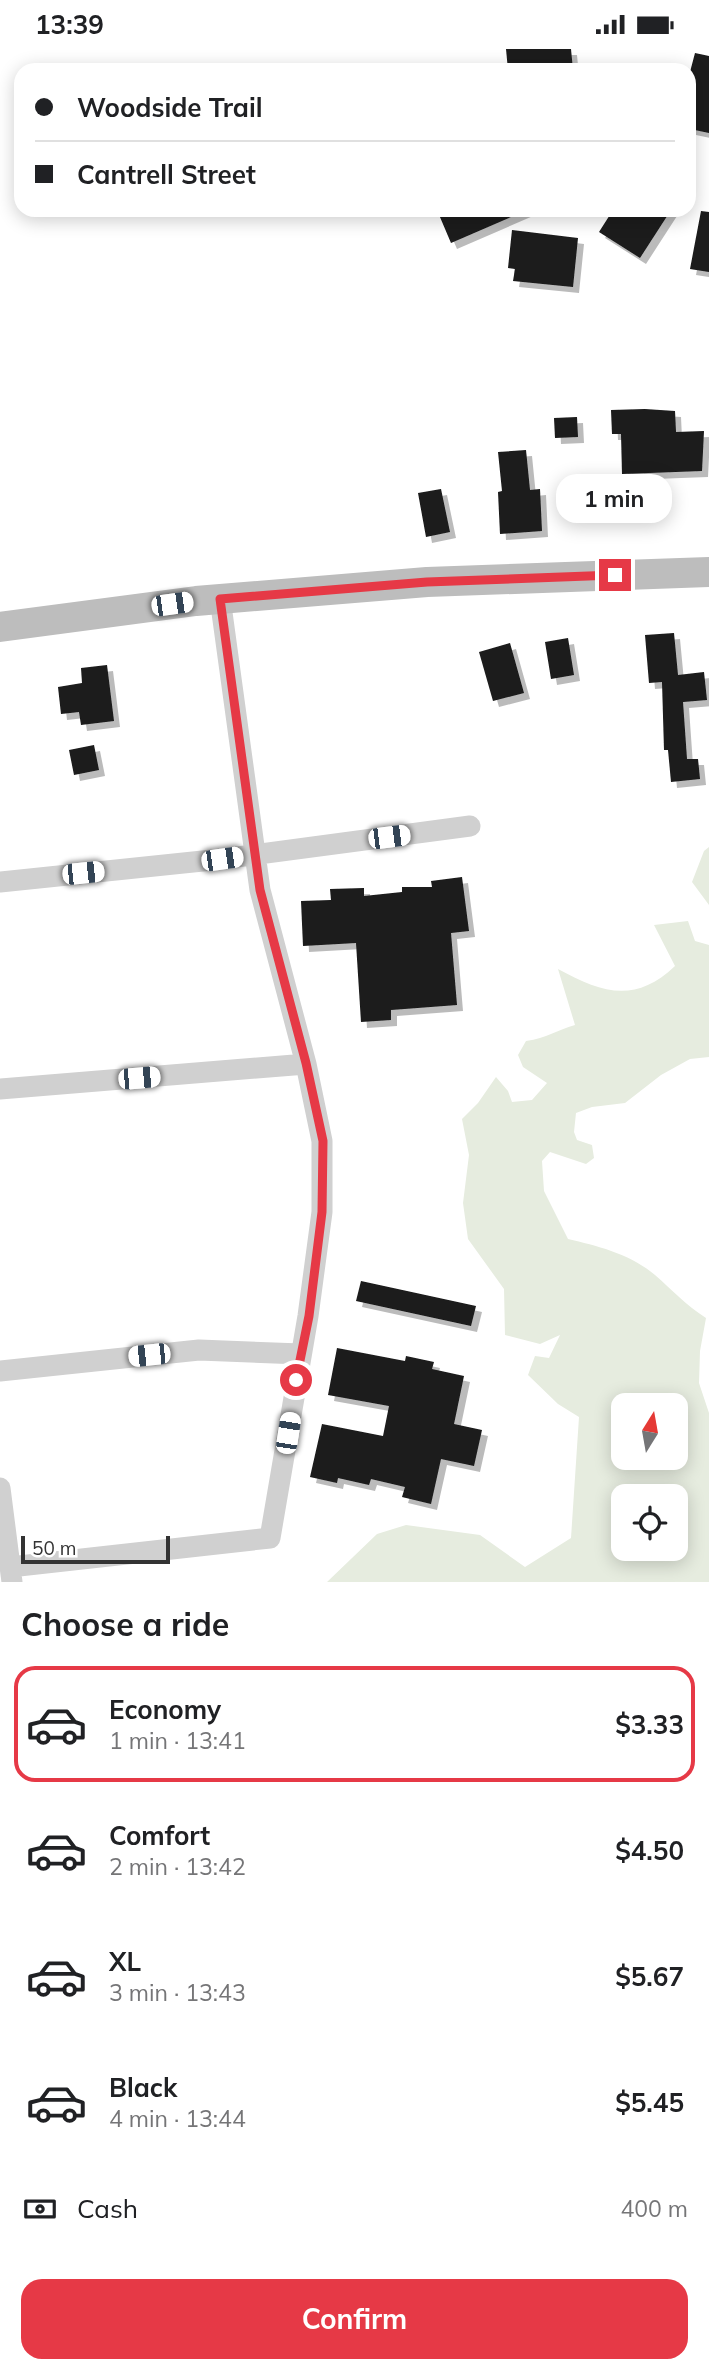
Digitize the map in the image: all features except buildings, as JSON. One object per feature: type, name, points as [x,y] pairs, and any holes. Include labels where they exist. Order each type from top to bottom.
[{"type":"street","points":[[0,627],[220,599],[427,582],[709,572]]},
{"type":"street","points":[[0,1488],[11,1574],[270,1538],[322,1212],[323,1141],[306,1063],[260,890],[220,599]]},
{"type":"street","points":[[0,882],[254,854],[470,826]]},
{"type":"street","points":[[0,1089],[306,1063]]},
{"type":"street","points":[[0,1371],[199,1350],[300,1354]]},
{"type":"shaded area","points":[[709,847],[709,905],[692,882],[704,851]]},
{"type":"shaded area","points":[[688,921],[695,941],[709,945],[709,1057],[690,1059],[661,1075],[625,1103],[592,1107],[576,1113],[574,1132],[577,1140],[592,1145],[594,1158],[586,1164],[550,1152],[542,1161],[544,1191],[568,1239],[635,1261],[706,1318],[700,1351],[699,1383],[709,1413],[709,1582],[327,1582],[377,1534],[406,1525],[480,1535],[525,1567],[571,1538],[579,1417],[558,1404],[528,1375],[535,1356],[549,1358],[560,1335],[540,1344],[505,1335],[504,1289],[468,1239],[463,1203],[469,1155],[462,1119],[478,1103],[496,1077],[508,1091],[512,1102],[532,1100],[547,1083],[523,1067],[518,1055],[526,1041],[575,1025],[558,969],[589,984],[618,991],[646,986],[675,966],[654,925]]},
{"type":"route","points":[[296,1380],[309,1316],[322,1212],[323,1141],[306,1063],[260,890],[220,599],[427,582],[615,575]]}]
